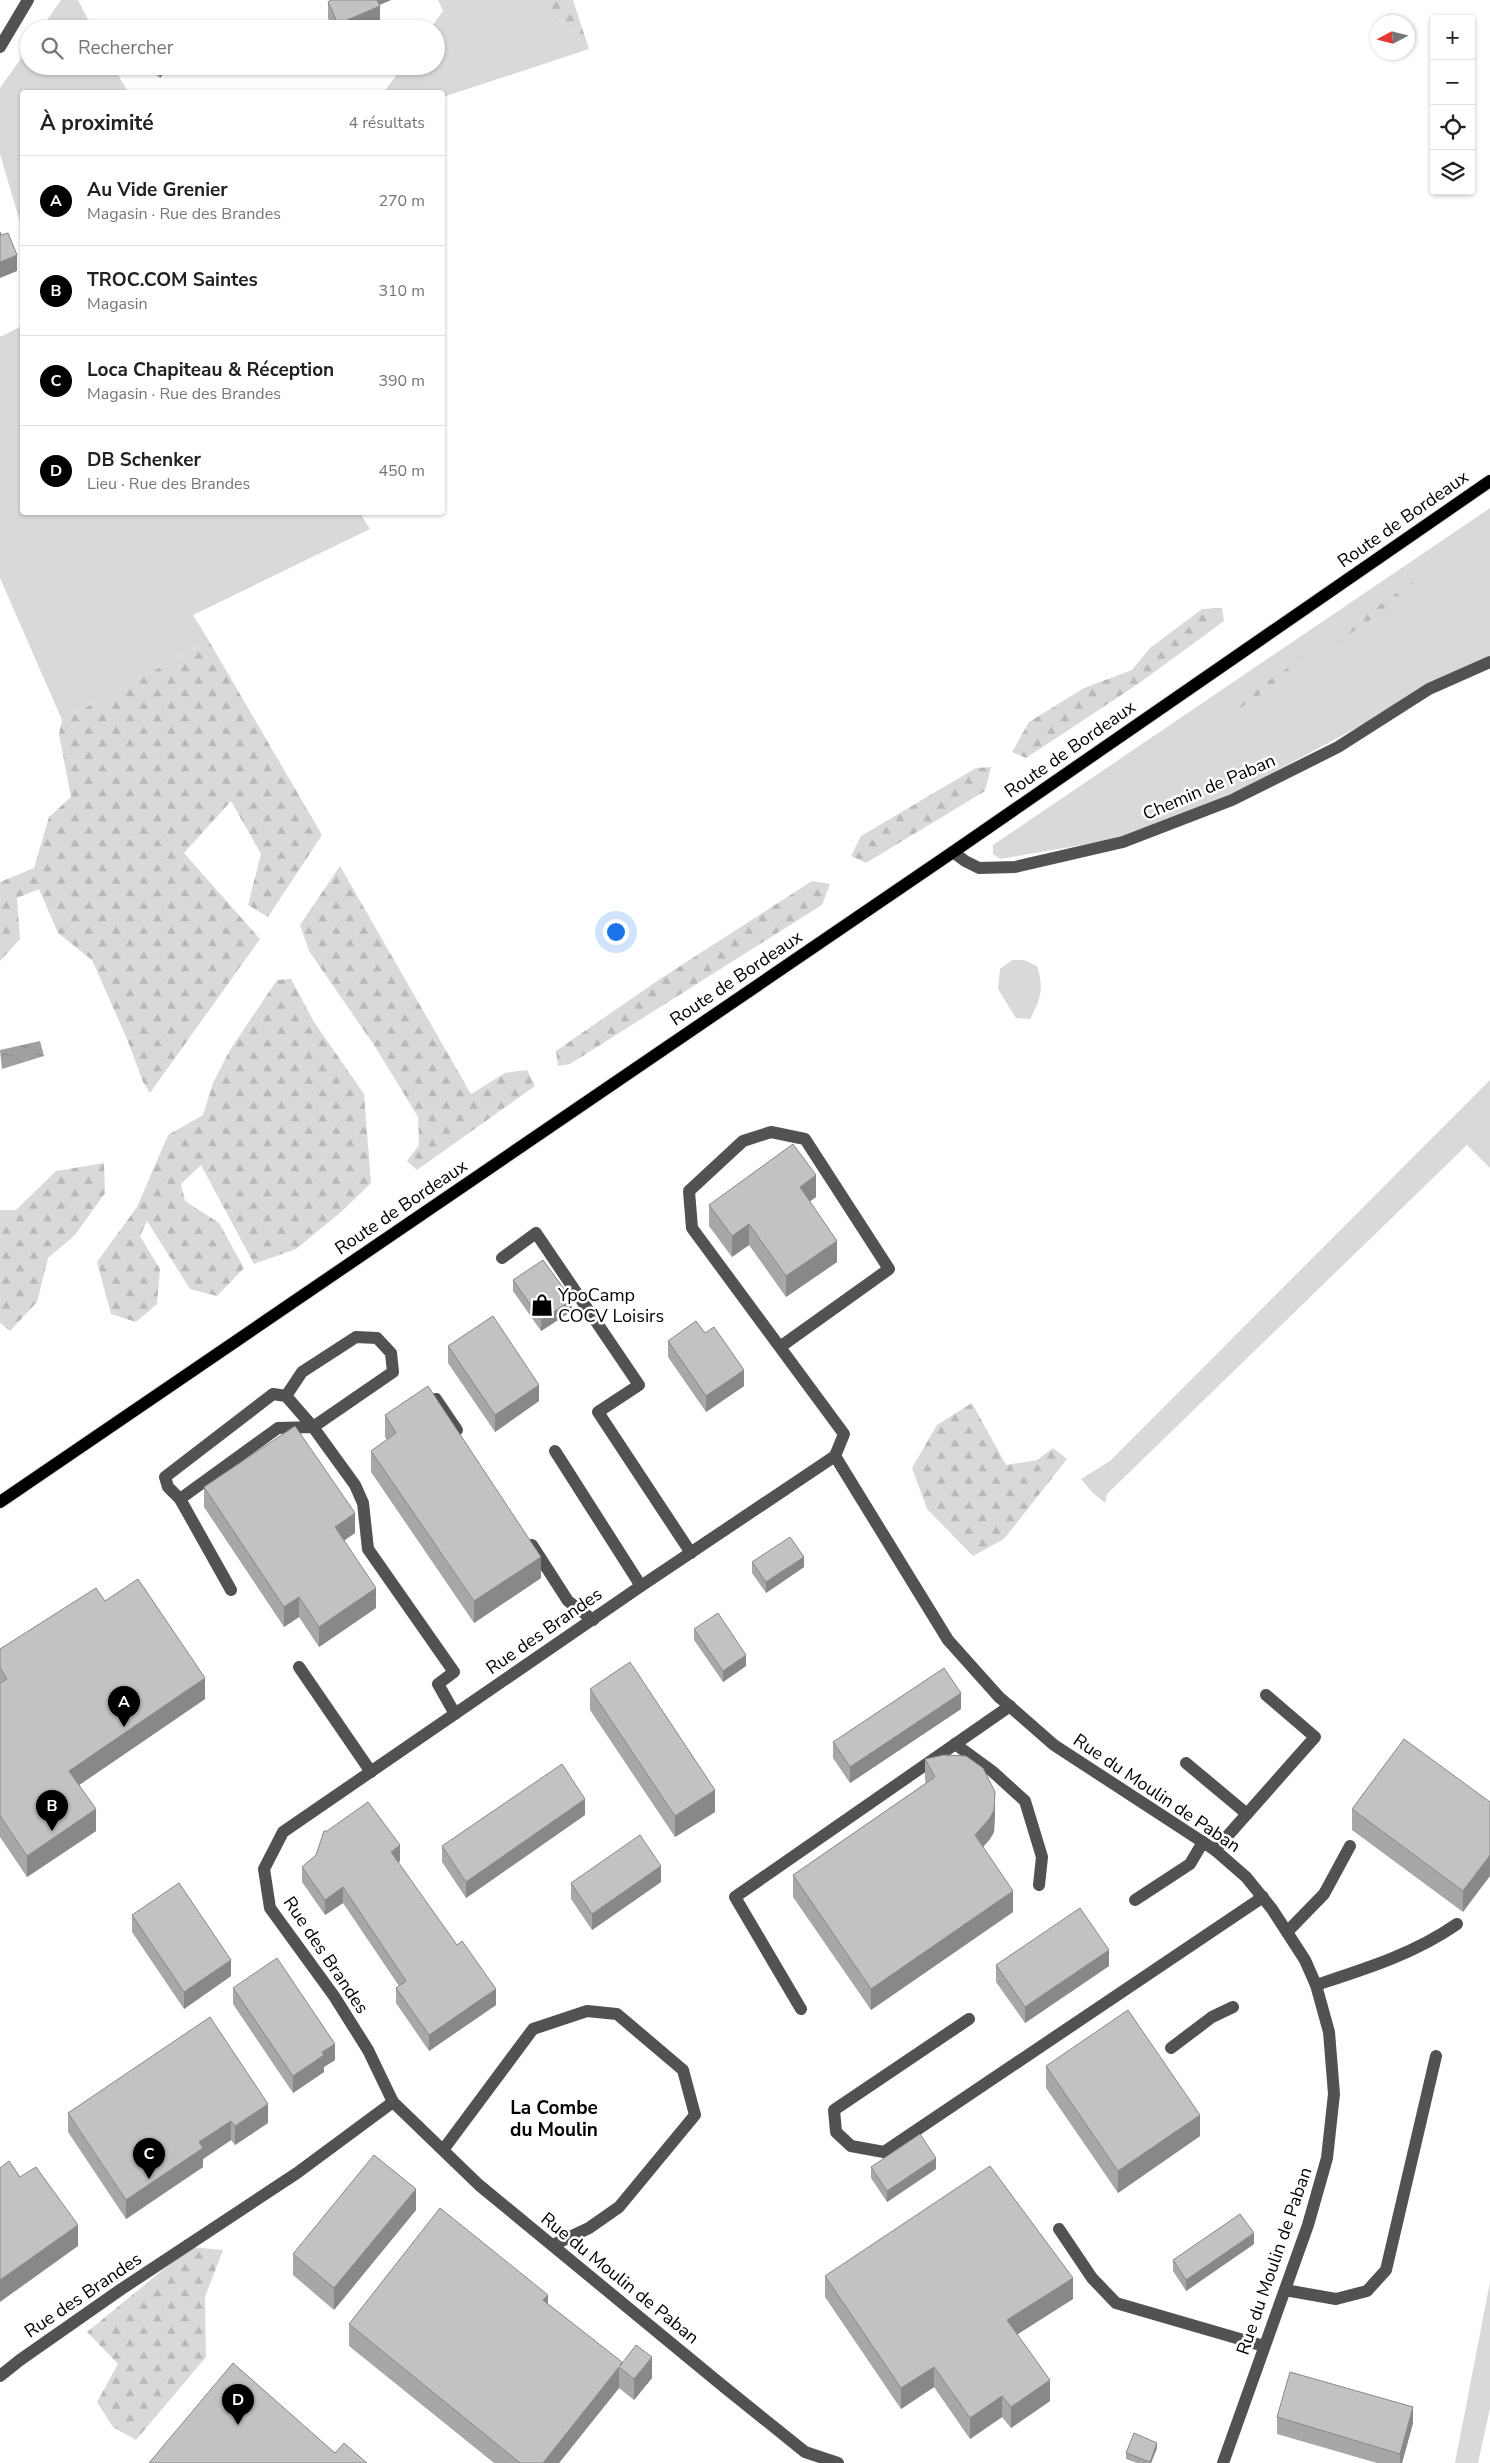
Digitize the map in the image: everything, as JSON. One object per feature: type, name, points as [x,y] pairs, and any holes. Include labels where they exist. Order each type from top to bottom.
[{"type":"main road","name":"Route de Bordeaux","points":[[0,1502],[953,852],[1490,481]]},
{"type":"street","points":[[0,47],[28,0]]},
{"type":"street","name":"Chemin de Paban","points":[[953,852],[979,868],[1015,867],[1124,842],[1232,800],[1338,747],[1428,689],[1490,662]]},
{"type":"street","points":[[780,1347],[889,1269],[805,1139],[772,1132],[743,1141],[689,1191],[692,1228],[844,1434],[835,1456]]},
{"type":"street","points":[[502,1258],[536,1233],[639,1385],[598,1412],[690,1552]]},
{"type":"street","points":[[180,1499],[278,1428],[312,1427],[393,1372],[391,1353],[377,1338],[356,1337],[302,1372],[286,1396]]},
{"type":"street","points":[[230,1590],[180,1499],[168,1487],[165,1476],[273,1394],[286,1396],[312,1427],[355,1485],[363,1503],[368,1549],[454,1672],[438,1684],[455,1714]]},
{"type":"street","points":[[436,1399],[463,1439]]},
{"type":"street","points":[[555,1451],[641,1586]]},
{"type":"street","name":"Rue des Brandes","points":[[0,2376],[120,2290],[297,2173],[393,2102],[368,2050],[334,1996],[270,1908],[264,1869],[283,1832],[690,1552],[835,1456]]},
{"type":"street","name":"Rue du Moulin de Paban","points":[[835,1456],[948,1640],[1010,1706],[1054,1745],[1215,1850],[1246,1877],[1263,1897],[1287,1932],[1305,1960],[1316,1985],[1329,2032],[1334,2094],[1327,2158],[1308,2225],[1223,2463]]},
{"type":"street","points":[[526,1536],[568,1601],[592,1620]]},
{"type":"street","points":[[299,1667],[371,1772]]},
{"type":"street","points":[[1215,1850],[1315,1737],[1266,1695]]},
{"type":"street","points":[[801,2009],[735,1897],[1010,1706]]},
{"type":"street","points":[[955,1744],[992,1770],[1025,1801],[1042,1857],[1039,1885]]},
{"type":"street","points":[[1186,1763],[1247,1814]]},
{"type":"street","points":[[1135,1900],[1190,1864],[1203,1842]]},
{"type":"street","points":[[1287,1932],[1324,1894],[1350,1846]]},
{"type":"street","points":[[969,2019],[834,2110],[836,2132],[851,2146],[884,2152],[1263,1897]]},
{"type":"street","points":[[1316,1985],[1396,1958],[1433,1941],[1457,1924]]},
{"type":"street","points":[[1171,2048],[1212,2018],[1233,2008]]},
{"type":"street","points":[[443,2150],[533,2029],[587,2011],[617,2014],[683,2070],[695,2115],[619,2207],[589,2228],[553,2245]]},
{"type":"street","points":[[1284,2290],[1336,2299],[1366,2291],[1386,2270],[1436,2056]]},
{"type":"street","name":"Rue du Moulin de Paban","points":[[393,2102],[479,2186],[805,2452],[838,2463]]},
{"type":"street","points":[[1059,2229],[1092,2278],[1116,2303],[1264,2346]]},
{"type":"green space","points":[[61,0],[78,0],[88,20],[47,20]]},
{"type":"green space","points":[[438,0],[549,0],[552,13],[589,49],[445,96],[445,90],[385,90],[396,75],[445,75],[445,20],[436,20],[443,11]]},
{"type":"green space","points":[[549,0],[573,0],[589,49],[552,13]]},
{"type":"green space","points":[[20,60],[20,75],[118,75],[127,90],[20,90],[20,222],[0,154],[0,88]]},
{"type":"green space","points":[[20,327],[20,515],[361,515],[370,529],[193,615],[209,641],[62,720],[0,578],[0,337]]},
{"type":"green space","points":[[1490,508],[1490,662],[1429,689],[1242,789],[1123,838],[1000,859],[993,854],[993,845]]},
{"type":"green space","points":[[1413,582],[1419,587],[1239,709],[1230,707]]},
{"type":"green space","points":[[1222,608],[1224,621],[1138,684],[1026,758],[1012,752],[1029,722],[1084,688],[1132,670],[1150,648],[1202,609]]},
{"type":"green space","points":[[209,641],[322,835],[268,917],[248,905],[261,854],[231,801],[184,853],[260,939],[150,1093],[143,1082],[127,1039],[92,960],[58,933],[39,889],[17,898],[20,939],[0,961],[0,882],[34,868],[49,817],[71,797],[59,734],[62,720]]},
{"type":"green space","points":[[991,767],[985,791],[866,863],[851,856],[861,836],[976,768]]},
{"type":"green space","points":[[340,866],[471,1094],[505,1073],[527,1070],[535,1086],[417,1170],[407,1161],[419,1145],[418,1117],[374,1045],[309,951],[300,925]]},
{"type":"green space","points":[[812,881],[830,884],[822,905],[570,1064],[558,1066],[556,1051],[660,979]]},
{"type":"green space","points":[[1012,960],[1024,960],[1037,966],[1041,987],[1037,1005],[1030,1019],[1016,1018],[998,989],[1000,969]]},
{"type":"green space","points":[[291,979],[314,1022],[364,1094],[371,1183],[341,1212],[296,1249],[254,1264],[201,1165],[181,1184],[185,1201],[219,1223],[244,1268],[217,1296],[190,1289],[147,1221],[140,1236],[160,1269],[157,1304],[136,1322],[111,1314],[97,1262],[137,1207],[168,1135],[203,1115],[213,1083],[230,1050],[277,980]]},
{"type":"green space","points":[[1490,1080],[1490,1168],[1467,1145],[1107,1494],[1105,1503],[1091,1491],[1081,1479],[1110,1461]]},
{"type":"green space","points":[[104,1163],[105,1193],[75,1235],[48,1258],[37,1302],[10,1331],[0,1323],[0,1210],[16,1210],[56,1171]]},
{"type":"green space","points":[[972,1403],[1006,1465],[1037,1460],[1053,1448],[1067,1459],[1004,1539],[973,1556],[927,1509],[912,1468],[937,1425]]},
{"type":"green space","points":[[191,2247],[223,2250],[205,2297],[206,2357],[136,2440],[113,2427],[97,2402],[118,2364],[87,2332]]},
{"type":"green space","points":[[1490,2282],[1490,2408],[1478,2463],[1455,2463]]},
{"type":"water","points":[[40,1041],[44,1056],[2,1069],[0,1050]]},
{"type":"building","points":[[331,0],[377,0],[380,6],[347,20],[336,20],[328,2]]},
{"type":"building","points":[[0,232],[1,235],[8,233],[17,255],[0,262]]},
{"type":"building","points":[[793,1144],[816,1175],[800,1187],[837,1241],[786,1276],[749,1224],[732,1236],[709,1205]]},
{"type":"building","points":[[543,1260],[572,1300],[541,1320],[513,1280]]},
{"type":"building","points":[[493,1316],[539,1385],[495,1415],[448,1346]]},
{"type":"building","points":[[696,1321],[705,1333],[714,1327],[744,1370],[706,1396],[668,1341]]},
{"type":"building","points":[[428,1386],[541,1557],[474,1601],[371,1451],[396,1433],[385,1415]]},
{"type":"building","points":[[295,1426],[355,1513],[335,1527],[376,1588],[319,1627],[299,1597],[284,1607],[204,1487]]},
{"type":"building","points":[[790,1537],[804,1557],[766,1582],[752,1562]]},
{"type":"building","points":[[138,1579],[205,1678],[69,1771],[96,1809],[27,1856],[0,1816],[0,1683],[7,1679],[0,1668],[0,1649],[96,1588],[105,1601]]},
{"type":"building","points":[[718,1613],[746,1655],[723,1671],[694,1629]]},
{"type":"building","points":[[630,1662],[715,1790],[675,1816],[590,1689]]},
{"type":"building","points":[[944,1668],[961,1693],[850,1767],[833,1742]]},
{"type":"building","points":[[1404,1739],[1490,1802],[1490,1855],[1463,1891],[1352,1809]]},
{"type":"building","points":[[944,1755],[966,1756],[983,1768],[995,1792],[994,1810],[990,1818],[975,1835],[1013,1891],[871,1989],[793,1875],[935,1777],[925,1759]]},
{"type":"building","points":[[562,1764],[585,1799],[466,1882],[442,1846]]},
{"type":"building","points":[[368,1802],[400,1845],[391,1852],[457,1945],[462,1941],[496,1989],[429,2035],[396,1988],[406,1981],[343,1887],[325,1900],[302,1867],[316,1855],[324,1831],[327,1831]]},
{"type":"building","points":[[640,1835],[661,1866],[592,1914],[571,1883]]},
{"type":"building","points":[[179,1883],[231,1960],[184,1992],[132,1915]]},
{"type":"building","points":[[1080,1908],[1109,1950],[1025,2007],[996,1965]]},
{"type":"building","points":[[277,1958],[335,2044],[322,2052],[324,2055],[293,2076],[233,1988]]},
{"type":"building","points":[[1128,2010],[1200,2115],[1118,2171],[1046,2066]]},
{"type":"building","points":[[210,2017],[268,2104],[235,2126],[231,2121],[199,2142],[203,2148],[126,2200],[68,2113]]},
{"type":"building","points":[[920,2134],[936,2158],[887,2191],[871,2167]]},
{"type":"building","points":[[374,2155],[416,2189],[334,2288],[293,2254]]},
{"type":"building","points":[[9,2161],[20,2177],[36,2167],[78,2225],[0,2280],[0,2168]]},
{"type":"building","points":[[990,2166],[1073,2278],[1007,2320],[1050,2380],[1011,2407],[1002,2396],[970,2418],[934,2367],[901,2388],[825,2276]]},
{"type":"building","points":[[440,2208],[548,2295],[543,2300],[622,2362],[620,2366],[636,2345],[652,2357],[634,2379],[619,2367],[543,2463],[520,2463],[349,2324]]},
{"type":"building","points":[[1240,2214],[1254,2233],[1186,2280],[1173,2260]]},
{"type":"building","points":[[233,2363],[335,2453],[344,2443],[367,2463],[149,2463]]},
{"type":"building","points":[[1290,2372],[1413,2407],[1400,2454],[1277,2417]]},
{"type":"building","points":[[1134,2433],[1157,2443],[1150,2462],[1126,2453]]},
{"type":"place","name":"YpoCamp COCV Loisirs","points":[[542,1305]]},
{"type":"place","name":"Au Vide Grenier","points":[[124,1727]]},
{"type":"place","name":"TROC.COM Saintes","points":[[52,1831]]},
{"type":"place","name":"Loca Chapiteau & Réception","points":[[149,2179]]},
{"type":"place","name":"DB Schenker","points":[[238,2425]]},
{"type":"district","name":"La Combe du Moulin","points":[[554,2118]]}]
